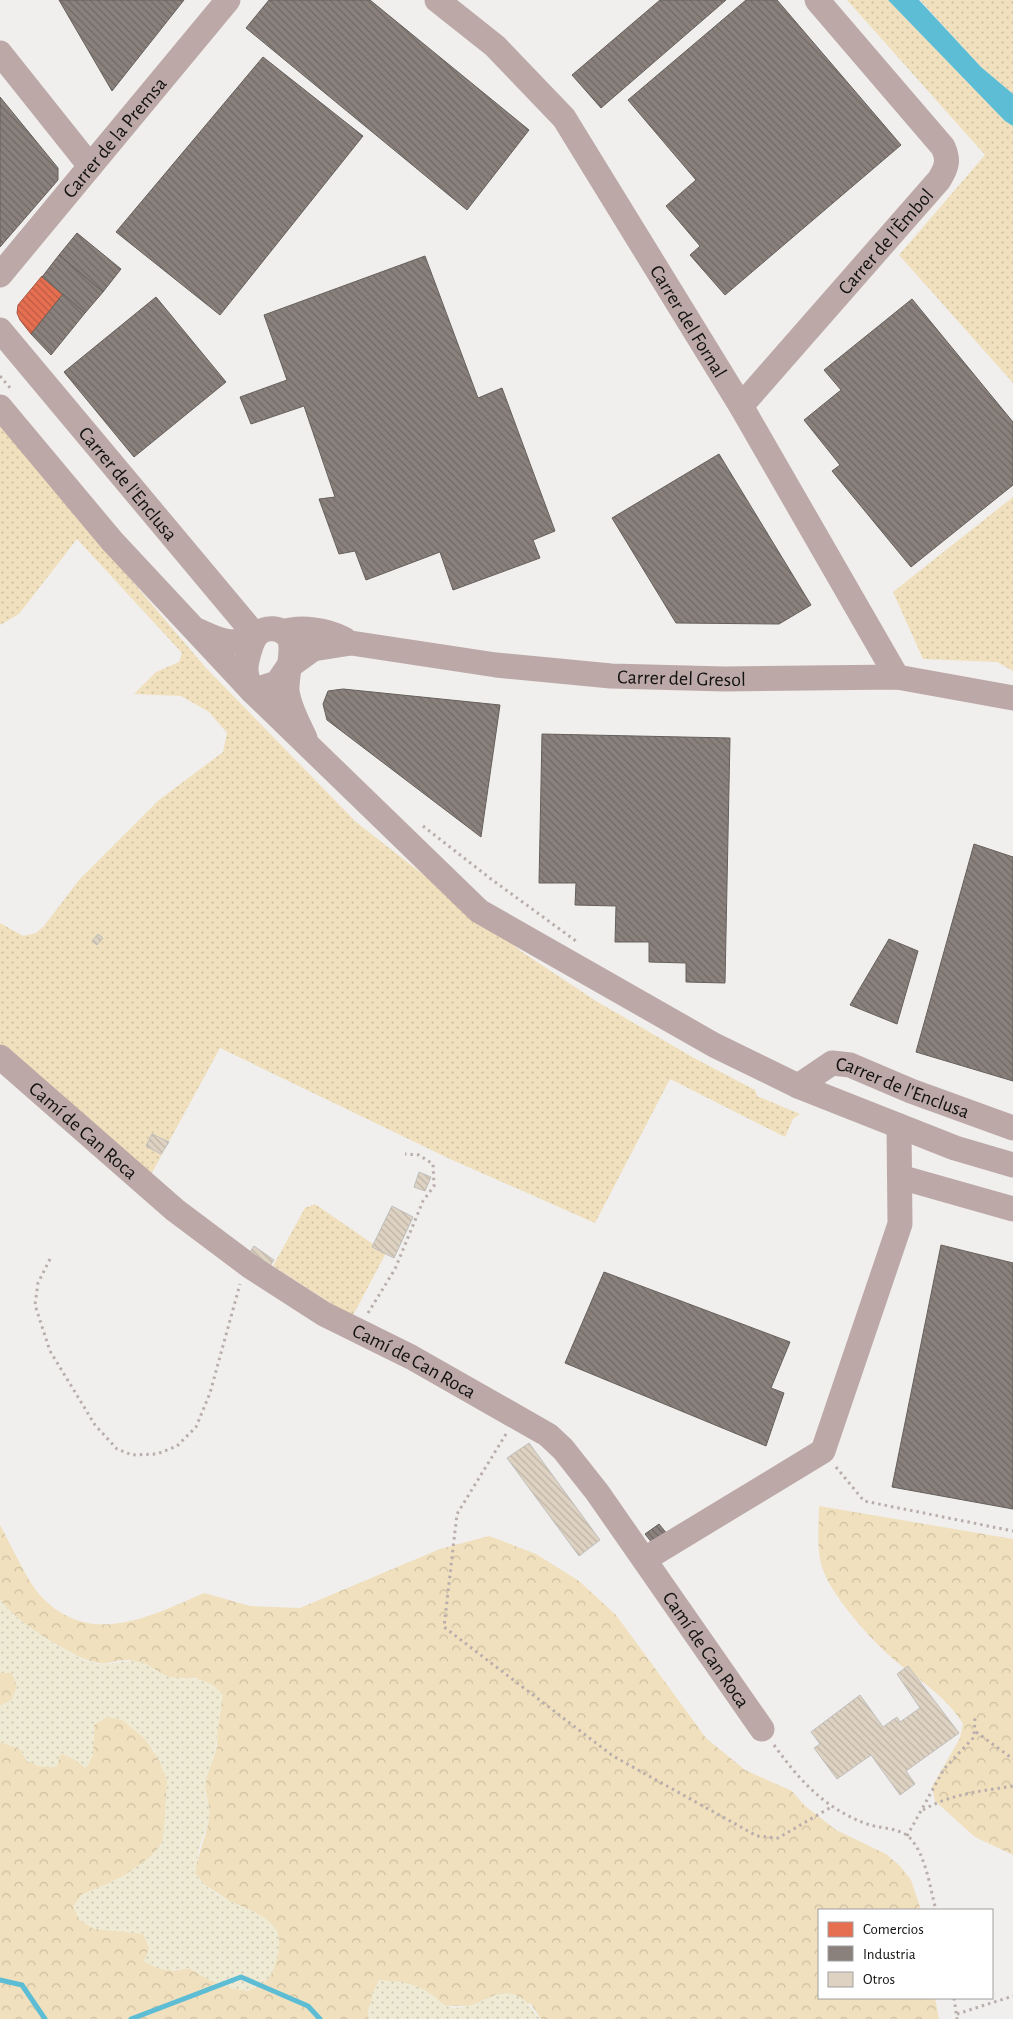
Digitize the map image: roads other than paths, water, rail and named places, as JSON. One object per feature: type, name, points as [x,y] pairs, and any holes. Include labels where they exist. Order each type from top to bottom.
[{"type":"street","name":"Carrer de la Premsa","points":[[0,275],[228,0]]},
{"type":"street","name":"Carrer del Fornal","points":[[437,0],[495,46],[564,118],[741,406],[897,677]]},
{"type":"street","name":"Carrer de l'Èmbol","points":[[741,406],[940,180],[946,168],[948,157],[943,147],[817,0]]},
{"type":"street","points":[[0,53],[90,166]]},
{"type":"street","name":"Carrer de l'Enclusa","points":[[0,330],[256,636]]},
{"type":"street","points":[[0,407],[112,541],[252,691],[478,911],[714,1045],[798,1086],[955,1148],[1013,1165]]},
{"type":"street","points":[[197,630],[214,638],[234,643],[243,643],[263,631],[272,629],[288,635],[292,646],[288,667],[288,694],[308,747]]},
{"type":"street","points":[[283,632],[293,629],[322,632],[336,635],[350,643]]},
{"type":"street","points":[[252,691],[246,677],[246,666],[256,636]]},
{"type":"street","points":[[252,691],[278,683],[288,667],[313,648],[350,643]]},
{"type":"street","name":"Carrer del Gresol","points":[[350,643],[496,665],[611,676],[725,679],[897,677],[1013,698]]},
{"type":"street","name":"Camí de Can Roca","points":[[0,1057],[175,1210],[251,1268],[302,1301],[412,1357],[548,1435],[563,1448],[645,1559],[762,1729]]},
{"type":"street","name":"Carrer de l'Enclusa","points":[[798,1086],[832,1063],[850,1065],[911,1091],[1013,1128]]},
{"type":"street","points":[[645,1559],[823,1451],[900,1224],[899,1126]]},
{"type":"street","points":[[900,1177],[1013,1209]]},
{"type":"water","points":[[888,0],[919,0],[981,67],[1013,94],[1013,126],[1005,121]]},
{"type":"waterway","points":[[131,2019],[241,1977],[308,2006],[320,2019]]},
{"type":"waterway","points":[[0,1980],[22,1985],[45,2019]]}]
